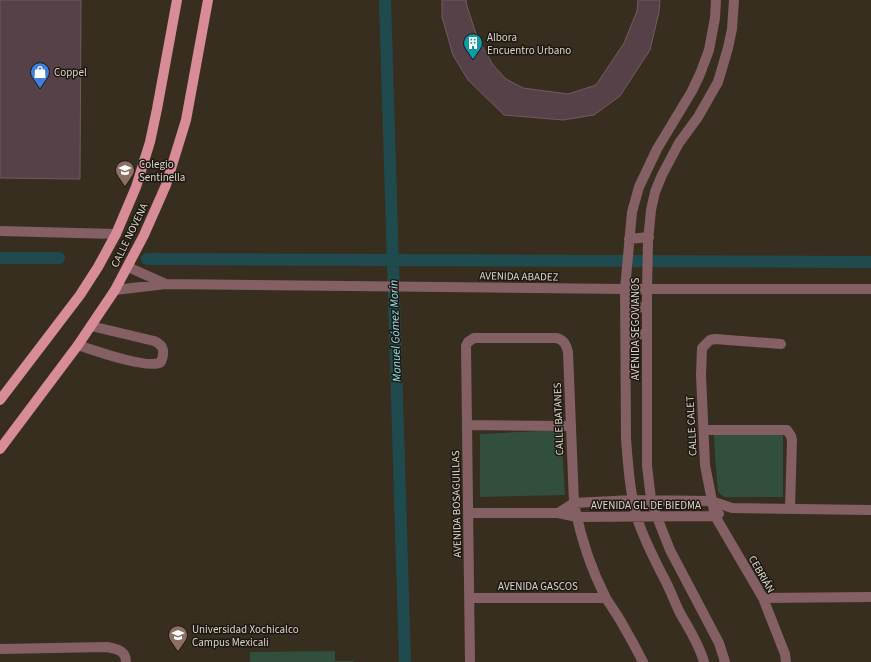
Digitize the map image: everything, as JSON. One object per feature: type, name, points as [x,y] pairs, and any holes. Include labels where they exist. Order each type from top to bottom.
[{"type":"main road","name":"CALLE NOVENA","points":[[0,400],[80,295],[98,267],[116,234],[136,187],[150,142],[177,0]]},
{"type":"main road","name":"CALLE NOVENA","points":[[0,449],[91,326],[115,290],[144,235],[166,185],[186,120],[208,0]]},
{"type":"street","name":"AVENIDA SEGOVIANOS","points":[[704,662],[687,623],[680,614],[650,551],[637,517],[633,500],[626,439],[625,277],[632,212],[639,187],[656,149],[692,91],[700,74],[709,50],[715,18],[716,0]]},
{"type":"street","name":"AVENIDA SEGOVIANOS","points":[[725,662],[719,643],[670,550],[651,499],[647,466],[647,284],[648,239],[651,210],[655,192],[679,143],[698,117],[718,82],[731,36],[734,0]]},
{"type":"street","points":[[0,231],[116,234]]},
{"type":"street","points":[[629,241],[648,239]]},
{"type":"street","name":"AVENIDA ABADEZ","points":[[128,266],[166,284]]},
{"type":"street","name":"AVENIDA ABADEZ","points":[[115,290],[166,284],[625,289],[647,284],[871,289]]},
{"type":"street","points":[[626,308],[647,307]]},
{"type":"street","points":[[78,345],[101,353],[147,364],[156,365],[163,359],[161,344],[91,326]]},
{"type":"street","points":[[626,335],[647,334]]},
{"type":"street","name":"AVENIDA BOSAGUILLAS","points":[[470,662],[466,346],[468,342],[474,338],[557,338]]},
{"type":"street","name":"CALLE BATANES","points":[[557,338],[566,344],[568,352],[574,503],[581,535],[606,598],[624,626],[643,662]]},
{"type":"street","name":"CALLE CALET","points":[[711,501],[705,465],[701,375],[702,348],[710,340],[715,339],[781,344]]},
{"type":"street","points":[[468,425],[570,426]]},
{"type":"street","points":[[704,430],[786,430],[791,436],[792,440],[790,508]]},
{"type":"street","name":"AVENIDA GIL DE BIEDMA","points":[[558,513],[574,503],[651,499],[711,501],[732,508],[871,510]]},
{"type":"street","name":"CEBRIÁN","points":[[711,501],[715,516],[762,598],[782,647],[786,662]]},
{"type":"street","name":"AVENIDA GIL DE BIEDMA","points":[[468,513],[558,513],[577,518],[715,516],[732,508]]},
{"type":"street","points":[[762,598],[871,597]]},
{"type":"street","name":"AVENIDA GASCOS","points":[[469,598],[606,598]]},
{"type":"street","points":[[0,649],[107,647],[122,652],[126,657],[126,662]]},
{"type":"green space","points":[[561,430],[565,495],[480,497],[480,434]]},
{"type":"green space","points":[[783,433],[783,497],[724,497],[718,492],[714,435]]},
{"type":"green space","points":[[335,651],[335,661],[354,662],[250,662],[250,652]]},
{"type":"building","name":"Coppel","points":[[0,0],[81,0],[80,179],[0,178]]},
{"type":"building","name":"Albora Encuentro Urbano","points":[[442,0],[466,0],[477,37],[493,65],[506,79],[523,88],[568,94],[596,85],[624,43],[637,11],[638,0],[660,0],[659,12],[650,50],[620,96],[594,115],[563,120],[504,115],[468,80],[453,55],[442,17]]},
{"type":"waterway","name":"Manuel Gómez Morin","points":[[385,0],[405,662]]},
{"type":"waterway","points":[[0,258],[59,258]]},
{"type":"waterway","points":[[147,259],[871,262]]},
{"type":"place","name":"Albora Encuentro Urbano","points":[[473,60]]},
{"type":"place","name":"Coppel","points":[[40,89]]},
{"type":"place","name":"Colegio Sentinella","points":[[125,187]]},
{"type":"place","name":"Universidad Xochicalco Campus Mexicali","points":[[178,652]]}]
